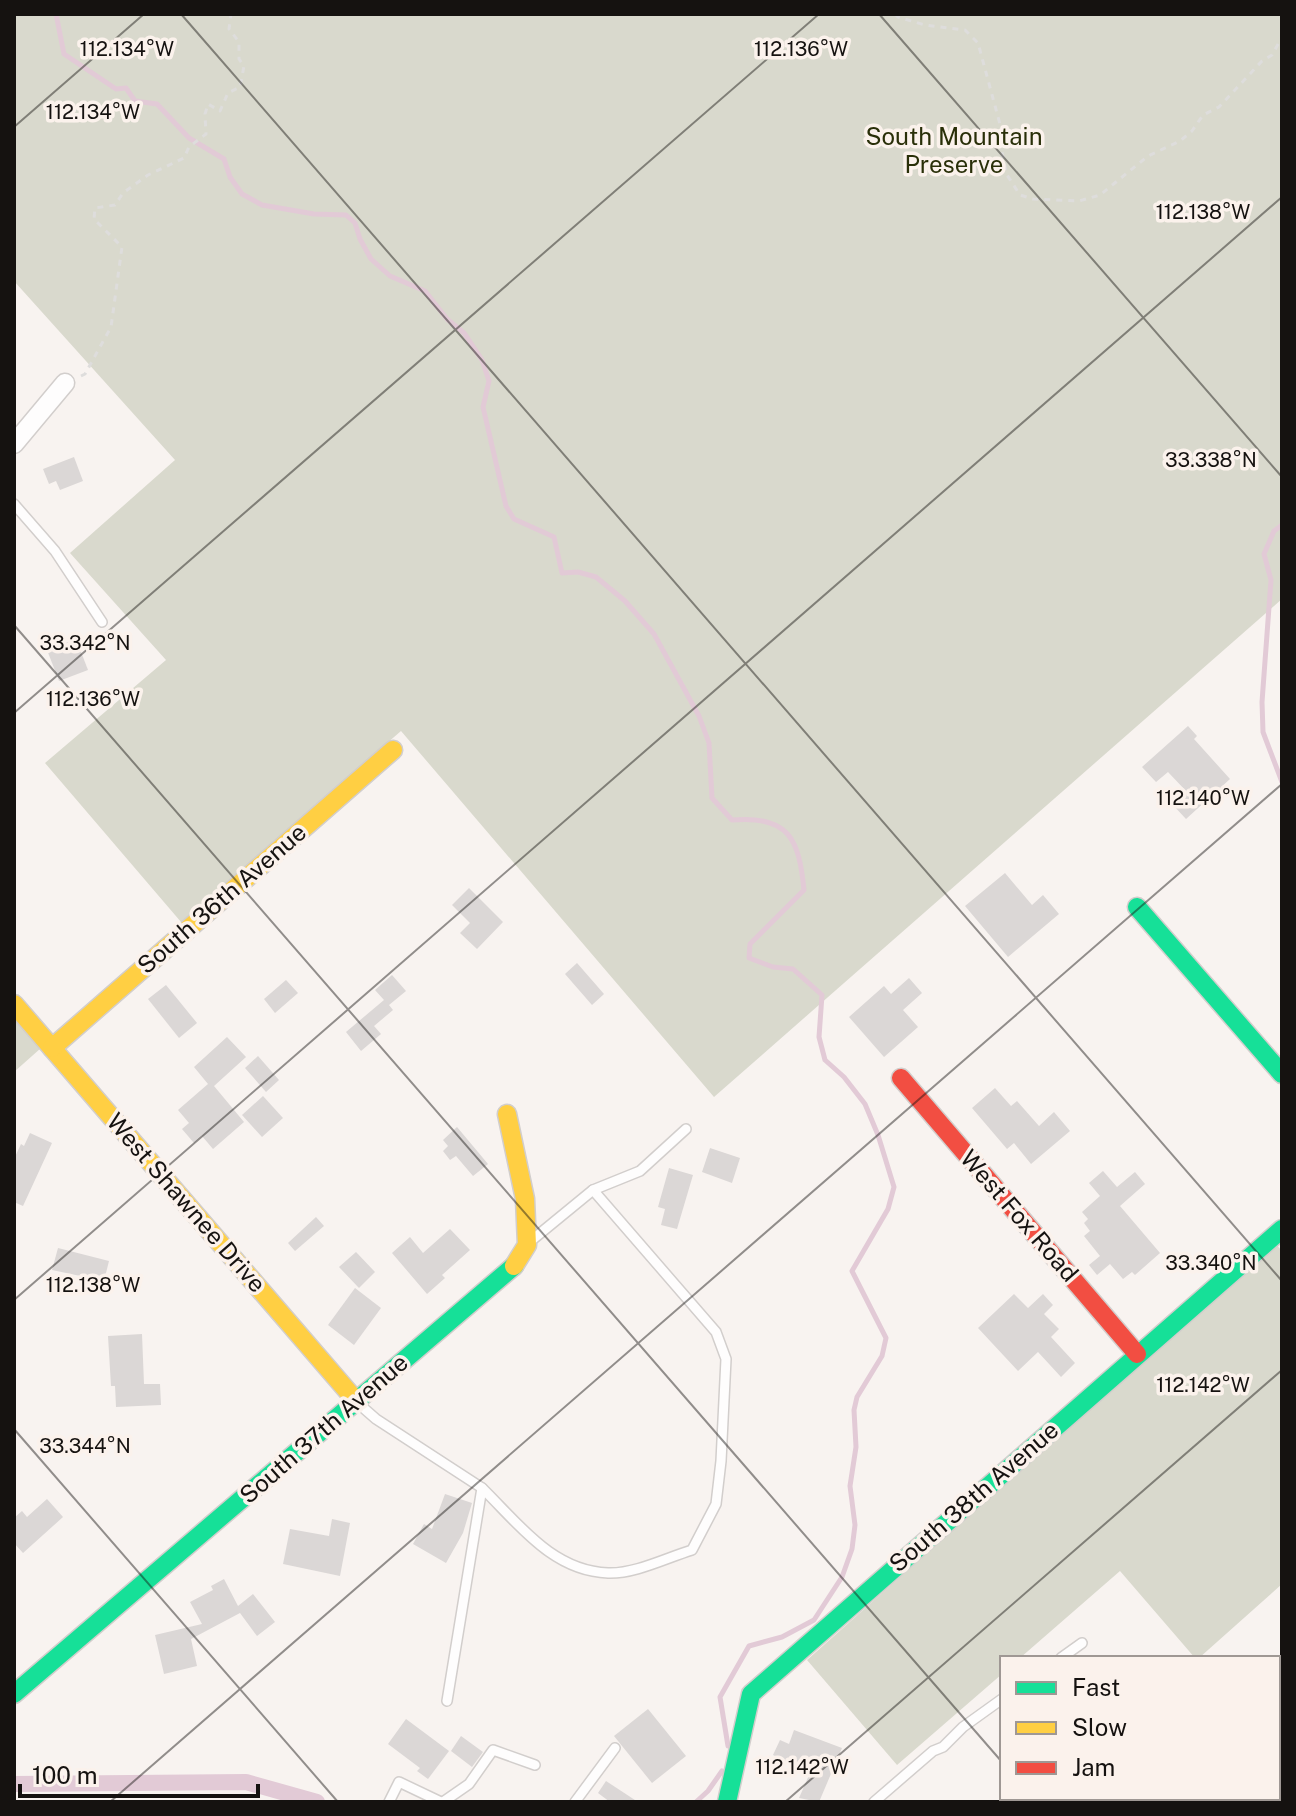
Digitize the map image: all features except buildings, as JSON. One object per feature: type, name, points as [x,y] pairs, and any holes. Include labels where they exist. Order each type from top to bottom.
[{"type":"street","points":[[14,444],[65,383]]},
{"type":"street","name":"South 36th Avenue","points":[[52,1048],[393,750]]},
{"type":"street","points":[[1137,907],[1282,1074]]},
{"type":"street","name":"West Shawnee Drive","points":[[14,1004],[357,1402]]},
{"type":"street","name":"West Fox Road","points":[[901,1078],[1137,1354]]},
{"type":"street","points":[[507,1114],[525,1199],[527,1245]]},
{"type":"street","name":"South 38th Avenue","points":[[727,1802],[751,1694],[1282,1229]]},
{"type":"street","name":"South 37th Avenue","points":[[14,1694],[516,1264],[527,1245]]},
{"type":"lane","points":[[14,504],[55,551],[102,622]]},
{"type":"lane","points":[[527,1245],[593,1190],[640,1171],[686,1129]]},
{"type":"lane","points":[[357,1402],[376,1419],[482,1488],[551,1556],[578,1567],[609,1573],[645,1566],[692,1550],[716,1504],[726,1359],[716,1332],[593,1190]]},
{"type":"lane","points":[[447,1701],[482,1488]]},
{"type":"lane","points":[[1064,1656],[1082,1643]]},
{"type":"lane","points":[[874,1802],[933,1751],[943,1747],[963,1727],[1000,1700]]},
{"type":"lane","points":[[575,1802],[615,1748]]},
{"type":"lane","points":[[389,1802],[399,1782],[442,1802],[469,1784],[493,1750],[535,1765]]},
{"type":"path","points":[[65,383],[85,374],[111,327],[117,297],[118,262],[122,247],[94,219],[95,208],[115,205],[123,193],[148,175],[184,158],[189,147],[206,134],[208,104],[220,111],[228,93],[240,87],[244,66],[239,59],[239,42],[229,29],[231,14]]},
{"type":"path","points":[[895,14],[925,25],[965,30],[978,43],[1004,139],[1002,152],[1007,175],[1020,195],[1055,201],[1079,201],[1100,195],[1148,156],[1180,141],[1203,115],[1219,107],[1262,61],[1272,55],[1282,37]]},
{"type":"green space","name":"South Mountain Preserve","points":[[14,14],[1282,14],[1282,599],[714,1097],[401,731],[181,922],[45,763],[166,660],[70,553],[175,460],[14,281]]},
{"type":"green space","points":[[14,1017],[41,1048],[14,1072]]},
{"type":"green space","points":[[1275,1243],[1282,1251],[1282,1584],[1201,1656],[1193,1656],[1120,1571],[1022,1656],[1000,1656],[1000,1676],[897,1765],[807,1660]]},
{"type":"waterway","points":[[56,14],[64,54],[116,89],[126,88],[135,101],[157,104],[189,138],[224,159],[230,177],[242,194],[262,205],[314,214],[346,215],[355,223],[371,259],[390,276],[425,291],[447,319],[464,333],[482,360],[489,381],[483,407],[506,506],[514,519],[554,537],[562,573],[578,572],[596,577],[625,601],[654,634],[699,716],[709,743],[712,798],[732,820],[767,822],[788,834],[794,844],[804,890],[750,944],[749,958],[773,967],[793,969],[822,995],[819,1037],[825,1060],[844,1077],[865,1104],[878,1135],[894,1187],[888,1209],[852,1271],[886,1338],[882,1356],[857,1397],[854,1410],[856,1447],[850,1486],[855,1525],[852,1549],[842,1577],[814,1620],[782,1637],[749,1646],[720,1697],[728,1746]]},
{"type":"waterway","points":[[1282,525],[1274,531],[1264,554],[1271,580],[1262,702],[1263,732],[1282,782]]},
{"type":"waterway","points":[[696,1802],[722,1771]]},
{"type":"waterway","points":[[14,1784],[246,1782],[317,1802]]},
{"type":"traffic: fast","points":[[1137,907],[1282,1074]]},
{"type":"traffic: fast","points":[[727,1802],[751,1694],[1282,1229]]},
{"type":"traffic: fast","points":[[14,1694],[514,1266]]},
{"type":"traffic: slow","points":[[52,1048],[393,750]]},
{"type":"traffic: slow","points":[[14,1004],[357,1402]]},
{"type":"traffic: slow","points":[[507,1114],[525,1199],[527,1245],[514,1266]]},
{"type":"traffic: jam","points":[[901,1078],[1137,1354]]}]
